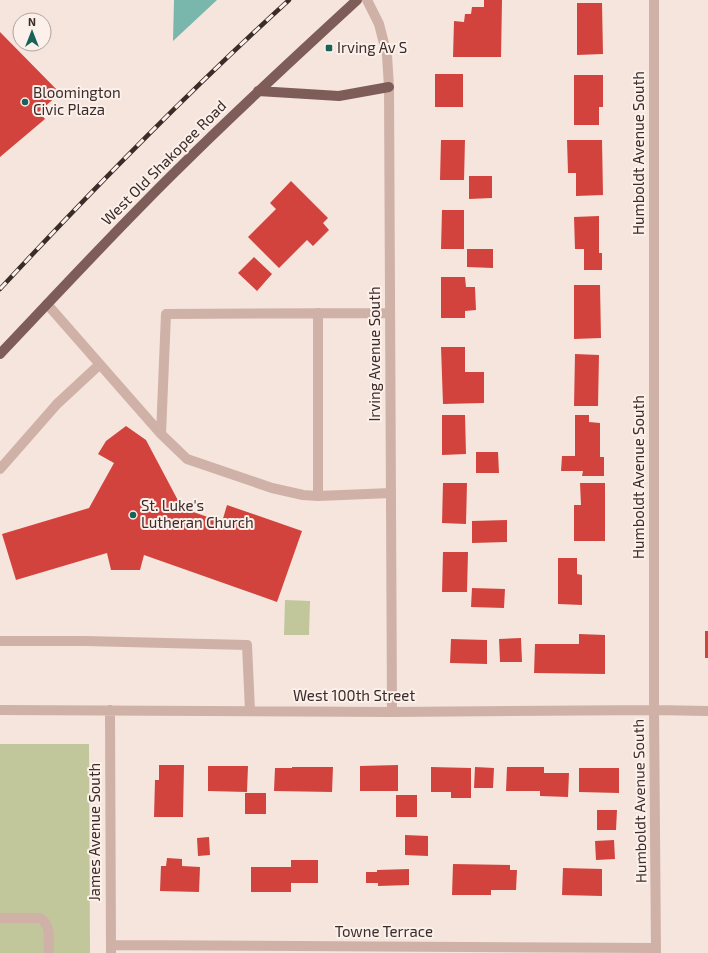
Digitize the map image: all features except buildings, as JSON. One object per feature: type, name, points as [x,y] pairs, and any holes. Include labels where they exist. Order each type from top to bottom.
[{"type":"main road","name":"West Old Shakopee Road","points":[[0,354],[165,182],[258,91],[357,0]]},
{"type":"main road","points":[[258,91],[339,96],[389,87]]},
{"type":"street","name":"Irving Avenue South","points":[[367,0],[379,24],[387,55],[389,87],[392,712]]},
{"type":"street","name":"Humboldt Avenue South","points":[[654,0],[654,710],[656,951]]},
{"type":"street","points":[[47,304],[99,365],[161,434],[187,460],[272,488],[303,496],[391,493]]},
{"type":"street","points":[[318,313],[318,496]]},
{"type":"street","points":[[161,434],[166,314],[390,313]]},
{"type":"street","points":[[0,469],[58,404],[99,365]]},
{"type":"street","points":[[0,641],[85,641],[247,645],[250,711]]},
{"type":"street","name":"West 100th Street","points":[[0,710],[392,712],[708,711]]},
{"type":"street","name":"James Avenue South","points":[[110,710],[111,949]]},
{"type":"street","points":[[0,918],[40,918],[45,921],[48,927],[48,953]]},
{"type":"street","name":"Towne Terrace","points":[[111,949],[656,951]]},
{"type":"green space","points":[[285,600],[310,601],[309,635],[284,635]]},
{"type":"green space","points":[[0,744],[89,744],[90,953],[0,953]]},
{"type":"water","points":[[174,0],[217,0],[173,41]]},
{"type":"railway","points":[[0,289],[142,142],[214,70],[289,0]]},
{"type":"place","name":"Irving Av S","points":[[329,48]]},
{"type":"place","name":"Bloomington Civic Plaza","points":[[25,102]]},
{"type":"place","name":"St. Luke's Lutheran Church","points":[[133,515]]}]
